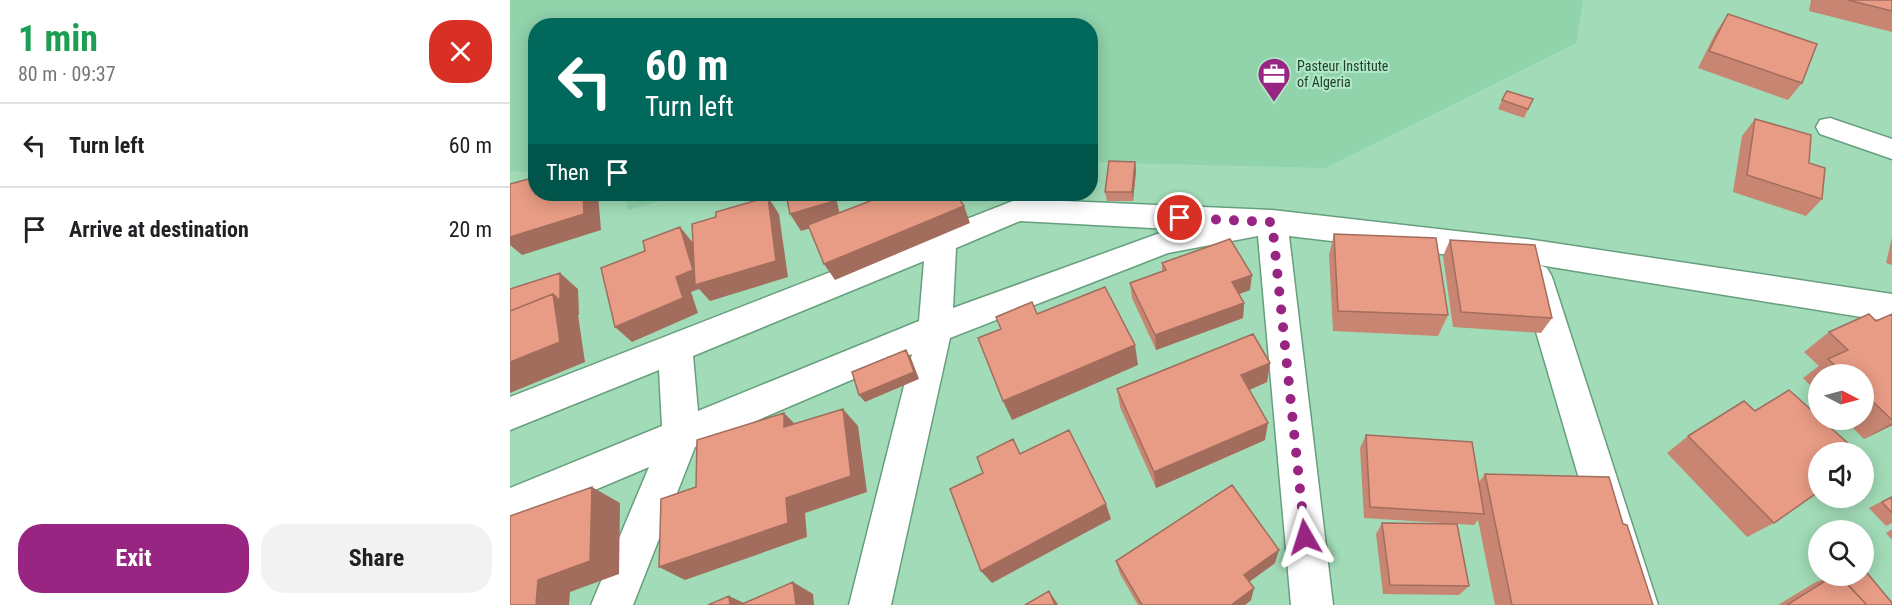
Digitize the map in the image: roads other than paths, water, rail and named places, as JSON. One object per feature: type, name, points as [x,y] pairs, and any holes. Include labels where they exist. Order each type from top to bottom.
[{"type":"street","points":[[1830,127],[1892,149]]},
{"type":"street","points":[[510,414],[1018,210],[1272,222],[1527,251],[1892,308]]},
{"type":"street","points":[[510,507],[935,329],[1164,242],[1272,222]]},
{"type":"street","points":[[1272,222],[1312,605]]},
{"type":"street","points":[[870,605],[935,329],[941,242]]},
{"type":"street","points":[[1527,251],[1637,605]]},
{"type":"street","points":[[612,605],[681,435],[675,349]]},
{"type":"place","name":"Pasteur Institute of Algeria","points":[[1274,103]]}]
